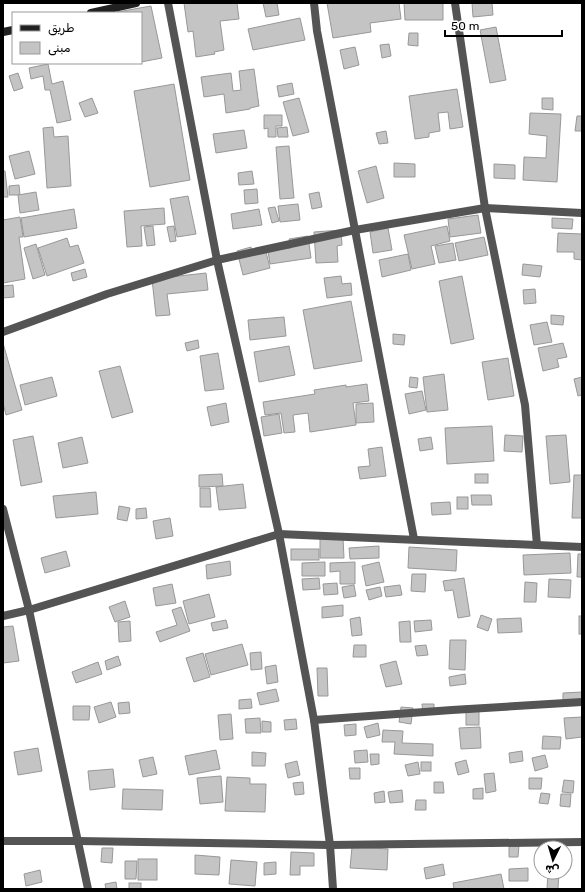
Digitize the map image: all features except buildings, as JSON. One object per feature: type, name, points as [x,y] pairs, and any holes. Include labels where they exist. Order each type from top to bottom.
[{"type":"main road","points":[[95,12],[136,3]]},
{"type":"street","points":[[168,3],[217,260],[279,534],[314,720],[330,845],[332,889]]},
{"type":"street","points":[[314,3],[317,31],[414,539]]},
{"type":"street","points":[[455,3],[485,208],[525,405],[537,544]]},
{"type":"street","points":[[3,332],[107,294],[217,260],[355,230],[485,208],[582,213]]},
{"type":"street","points":[[3,509],[29,610],[88,889]]},
{"type":"street","points":[[3,616],[29,610],[279,534],[582,546]]},
{"type":"street","points":[[314,720],[444,710],[582,702]]},
{"type":"street","points":[[3,841],[330,845],[582,842]]}]
